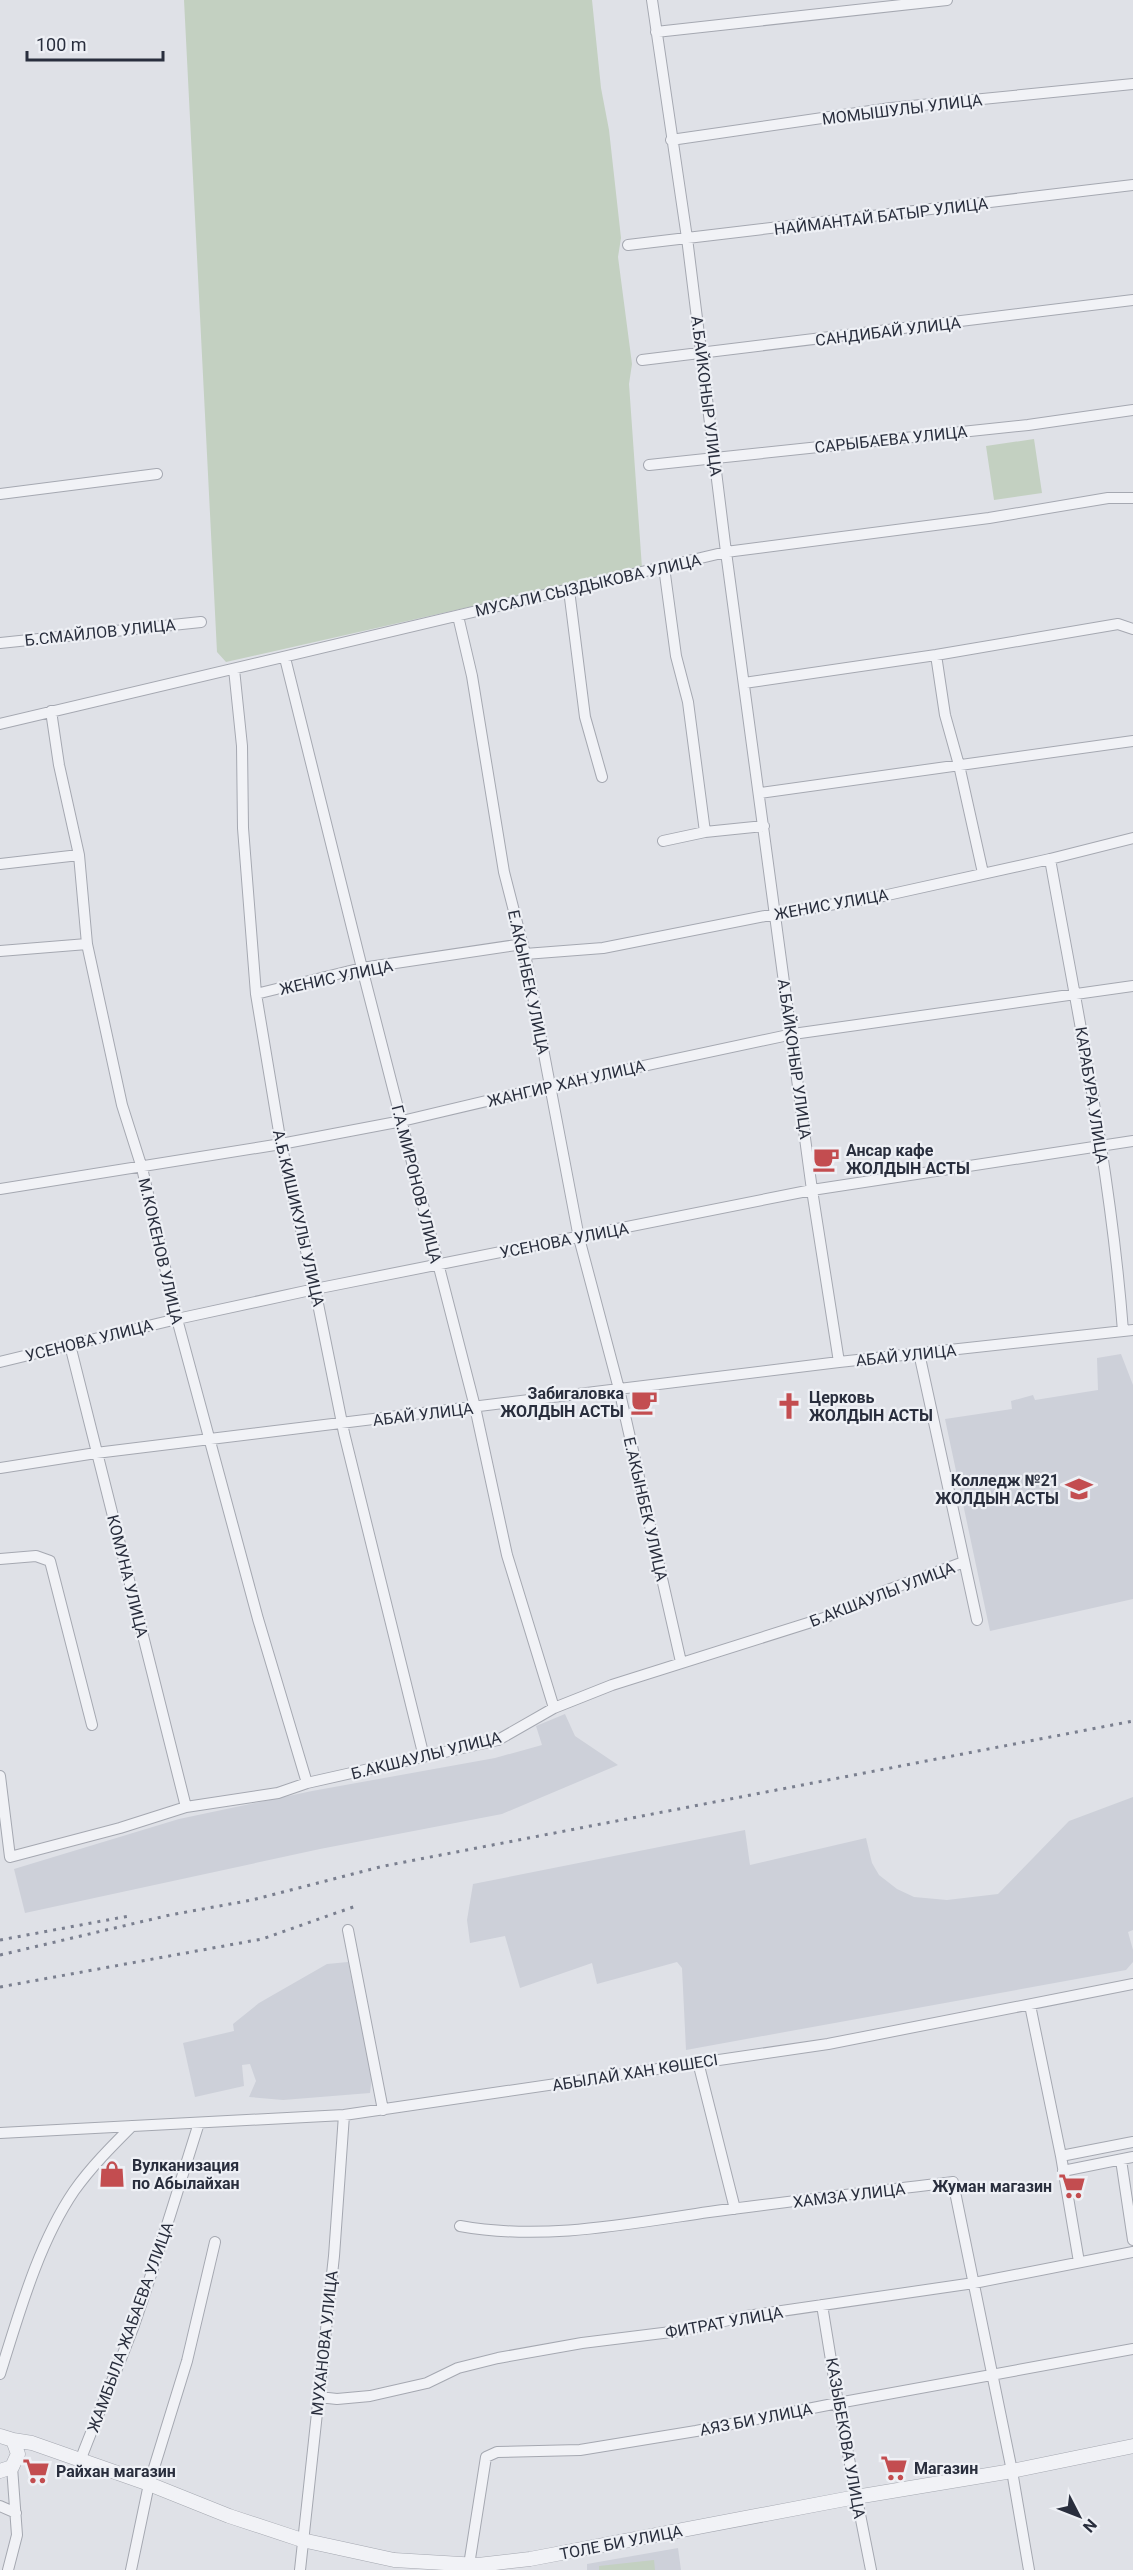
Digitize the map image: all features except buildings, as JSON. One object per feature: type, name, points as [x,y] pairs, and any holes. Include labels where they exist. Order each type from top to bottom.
[{"type":"street","name":"А.БАЙКОНЫР УЛИЦА","points":[[652,0],[687,238],[726,552],[793,1034],[812,1190],[839,1362]]},
{"type":"street","points":[[656,32],[947,0]]},
{"type":"street","name":"МОМЫШУЛЫ УЛИЦА","points":[[671,140],[891,108],[1133,84]]},
{"type":"street","name":"НАЙМАНТАЙ БАТЫР УЛИЦА","points":[[628,245],[1133,185]]},
{"type":"street","name":"САНДИБАЙ УЛИЦА","points":[[642,360],[1133,300]]},
{"type":"street","name":"САРЫБАЕВА УЛИЦА","points":[[649,465],[1028,424],[1133,410]]},
{"type":"street","points":[[0,494],[157,474]]},
{"type":"street","name":"МУСАЛИ СЫЗДЫКОВА УЛИЦА","points":[[0,724],[726,552],[989,518],[1108,498],[1133,498]]},
{"type":"street","points":[[664,567],[676,656],[688,702],[705,832]]},
{"type":"street","points":[[568,590],[585,717],[602,777]]},
{"type":"street","name":"Е.АКЫНБЕК УЛИЦА","points":[[458,616],[472,676],[504,872],[524,949],[579,1238],[619,1389],[681,1662]]},
{"type":"street","name":"Б.СМАЙЛОВ УЛИЦА","points":[[0,643],[201,622]]},
{"type":"street","points":[[744,683],[936,655],[1118,624],[1133,629]]},
{"type":"street","points":[[936,655],[945,715],[959,765],[982,873]]},
{"type":"street","name":"Г.А.МИРОНОВ УЛИЦА","points":[[285,658],[475,1407],[507,1555],[554,1708]]},
{"type":"street","name":"А.Б.КИШИКУЛЫ УЛИЦА","points":[[234,669],[242,746],[243,828],[256,994],[281,1144],[315,1289],[342,1424],[423,1756]]},
{"type":"street","name":"М.КОКЕНОВ УЛИЦА","points":[[51,711],[59,765],[79,855],[87,944],[122,1105],[142,1168],[177,1319],[258,1618],[307,1783]]},
{"type":"street","points":[[760,793],[1133,741]]},
{"type":"street","points":[[663,842],[705,832],[764,826]]},
{"type":"street","name":"ЖЕНИС УЛИЦА","points":[[256,994],[362,968],[524,949],[603,948],[775,914],[883,896],[1133,838]]},
{"type":"street","points":[[0,864],[79,855]]},
{"type":"street","name":"КАРАБУРА УЛИЦА","points":[[1050,859],[1101,1146],[1128,1331]]},
{"type":"street","points":[[0,951],[87,944]]},
{"type":"street","name":"ЖАНГИР ХАН УЛИЦА","points":[[0,1189],[142,1168],[402,1121],[550,1086],[793,1034],[1133,986]]},
{"type":"street","name":"УСЕНОВА УЛИЦА","points":[[0,1362],[177,1319],[315,1289],[812,1190],[1133,1141]]},
{"type":"street","name":"АБАЙ УЛИЦА","points":[[0,1468],[96,1453],[839,1362],[1128,1331]]},
{"type":"street","name":"КОМУНА УЛИЦА","points":[[70,1345],[186,1807]]},
{"type":"street","points":[[919,1353],[977,1620]]},
{"type":"street","points":[[0,1559],[36,1556],[50,1561],[92,1725]]},
{"type":"street","name":"Б.АКШАУЛЫ УЛИЦА","points":[[0,1776],[9,1857],[120,1828],[186,1807],[278,1793],[307,1783],[498,1740],[554,1708],[612,1685],[824,1618],[885,1591],[964,1562]]},
{"type":"street","points":[[348,1930],[383,2109]]},
{"type":"street","name":"АБЫЛАЙ ХАН КӨШЕСІ","points":[[0,2133],[344,2115],[828,2044],[1133,1984]]},
{"type":"street","points":[[1030,2005],[1061,2156],[1079,2262]]},
{"type":"street","points":[[698,2062],[735,2209]]},
{"type":"street","name":"МУХАНОВА УЛИЦА","points":[[300,2570],[334,2256],[344,2115]]},
{"type":"street","name":"ЖАМБЫЛА ЖАБАЕВА УЛИЦА","points":[[80,2461],[97,2415],[115,2377],[167,2232],[199,2123]]},
{"type":"street","points":[[0,2374],[35,2266],[73,2193],[101,2156],[132,2126]]},
{"type":"street","points":[[1061,2156],[1133,2142]]},
{"type":"street","points":[[1063,2171],[1133,2157]]},
{"type":"street","points":[[1121,2160],[1133,2240]]},
{"type":"street","name":"ХАМЗА УЛИЦА","points":[[460,2226],[490,2232],[523,2233],[601,2227],[953,2181],[1012,2471],[1029,2570]]},
{"type":"street","points":[[131,2570],[148,2484],[187,2361],[215,2242]]},
{"type":"street","name":"ФИТРАТ УЛИЦА","points":[[319,2397],[337,2399],[369,2396],[427,2383],[458,2368],[498,2358],[582,2343],[679,2331],[747,2316],[974,2283],[1133,2252]]},
{"type":"street","name":"КАЗЫБЕКОВА УЛИЦА","points":[[822,2305],[838,2403],[871,2570]]},
{"type":"street","name":"АЯЗ БИ УЛИЦА","points":[[474,2567],[486,2457],[497,2452],[580,2450],[707,2429],[1133,2349]]},
{"type":"street","points":[[6,2438],[18,2454],[6,2469],[16,2513],[17,2535],[8,2570]]},
{"type":"street","name":"ТОЛЕ БИ УЛИЦА","points":[[6,2438],[32,2443],[148,2484],[229,2516],[302,2540],[394,2560],[474,2567],[530,2559],[856,2497],[1012,2471],[1133,2446]]},
{"type":"street","points":[[0,2506],[16,2513]]},
{"type":"shaded area","points":[[1121,1354],[1133,1385],[1133,1599],[990,1631],[945,1419],[1012,1409],[1011,1401],[1033,1395],[1035,1400],[1098,1390],[1097,1358]]},
{"type":"shaded area","points":[[565,1714],[575,1736],[618,1765],[502,1814],[320,1849],[25,1913],[14,1869],[179,1819],[312,1791],[495,1758],[542,1745],[536,1726]]},
{"type":"shaded area","points":[[1133,1797],[1133,1930],[1128,1932],[1133,1950],[1133,1962],[1126,1970],[686,2050],[682,1968],[677,1962],[597,1984],[592,1963],[520,1988],[505,1936],[470,1943],[467,1920],[473,1884],[745,1830],[750,1865],[866,1838],[872,1863],[879,1875],[897,1889],[914,1897],[947,1900],[998,1894],[1069,1821]]},
{"type":"shaded area","points":[[348,1962],[372,2077],[370,2093],[283,2100],[249,2097],[256,2081],[250,2064],[242,2065],[244,2086],[195,2097],[183,2043],[234,2031],[233,2024],[259,2003],[327,1964]]},
{"type":"shaded area","points":[[678,2548],[681,2570],[587,2570],[587,2564]]},
{"type":"green space","points":[[184,0],[592,0],[621,238],[618,257],[632,364],[629,384],[642,568],[226,662],[217,652]]},
{"type":"green space","points":[[1034,439],[1042,493],[994,500],[986,446]]},
{"type":"green space","points":[[654,2560],[655,2570],[599,2570],[599,2566]]},
{"type":"railway","points":[[0,1955],[170,1915],[252,1900],[384,1866],[1133,1721]]},
{"type":"railway","points":[[0,1987],[262,1939],[356,1906]]},
{"type":"railway","points":[[0,1940],[129,1916]]},
{"type":"place","name":"Ансар кафе ЖОЛДЫН АСТЫ","points":[[826,1159]]},
{"type":"place","name":"Забигаловка ЖОЛДЫН АСТЫ","points":[[644,1402]]},
{"type":"place","name":"Церковь ЖОЛДЫН АСТЫ","points":[[789,1406]]},
{"type":"place","name":"Колледж №21 ЖОЛДЫН АСТЫ","points":[[1079,1489]]},
{"type":"place","name":"Вулканизация по Абылайхан","points":[[112,2174]]},
{"type":"place","name":"Жуман магазин","points":[[1072,2186]]},
{"type":"place","name":"Магазин","points":[[894,2468]]},
{"type":"place","name":"Райхан магазин","points":[[36,2471]]}]
